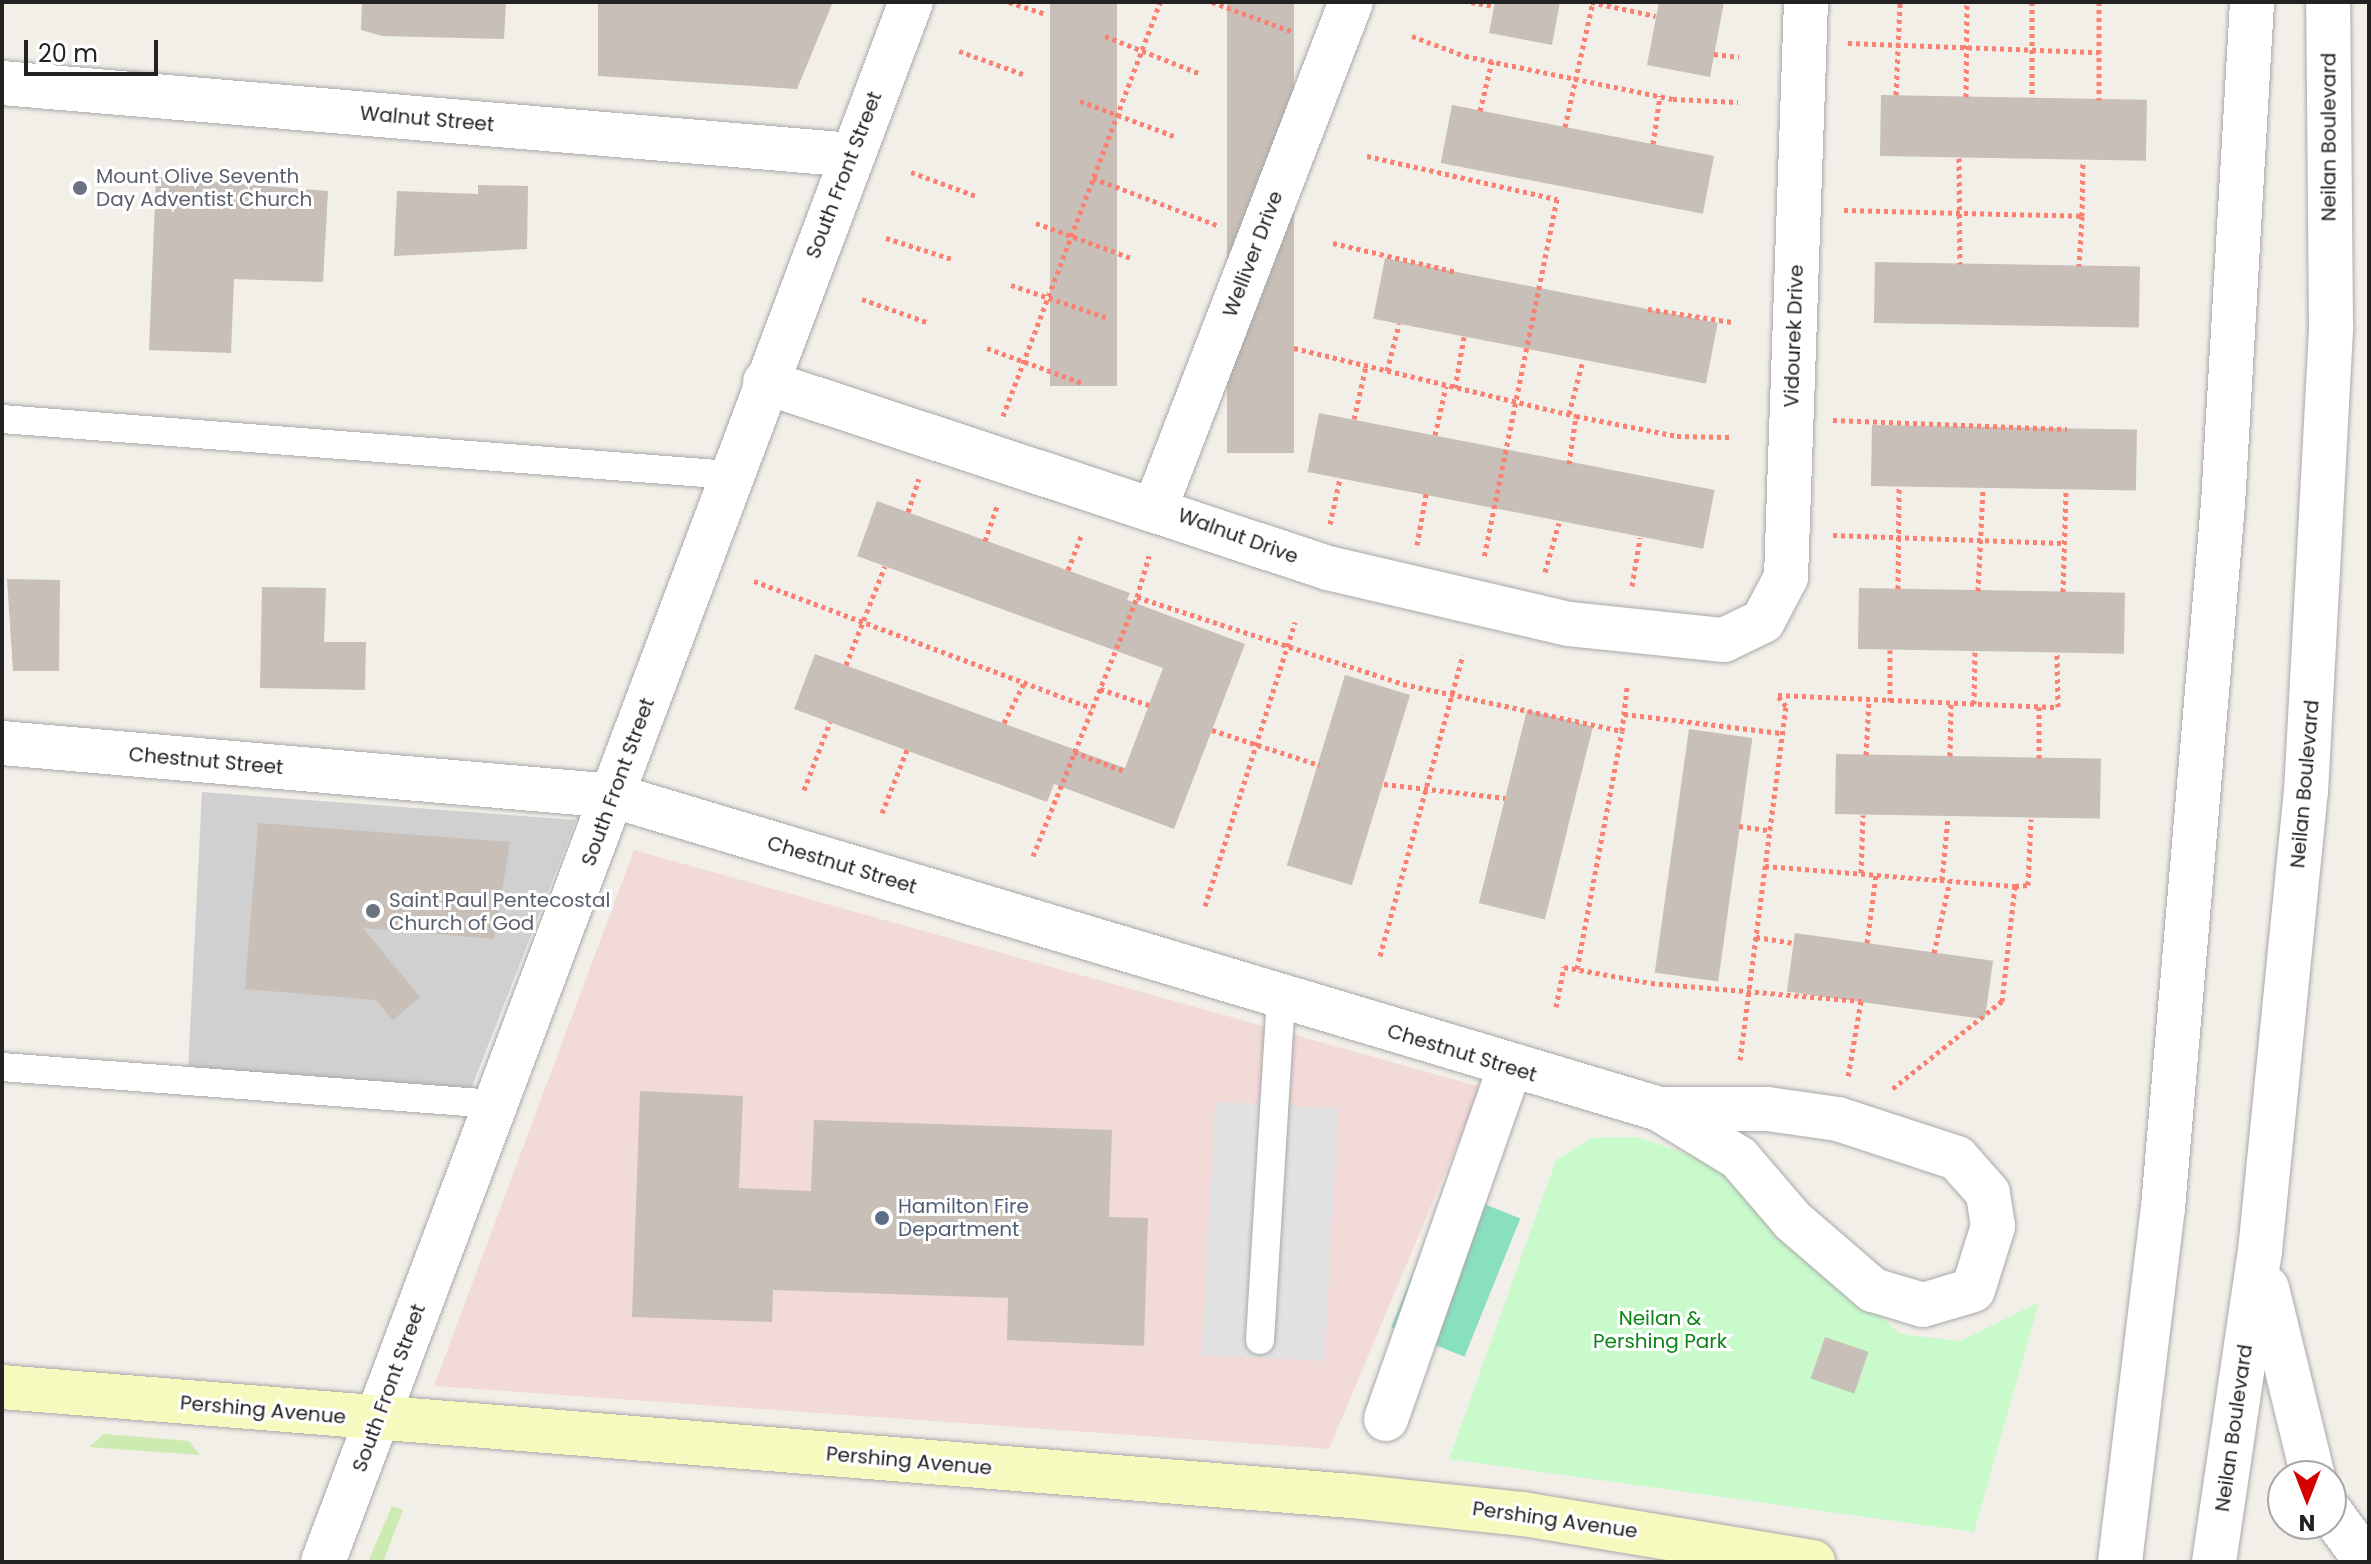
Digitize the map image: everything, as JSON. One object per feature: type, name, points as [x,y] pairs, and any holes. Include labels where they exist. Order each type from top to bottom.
[{"type":"main road","name":"Pershing Avenue","points":[[2,1387],[380,1420],[1351,1496],[1523,1514],[1813,1562]]},
{"type":"street","name":"South Front Street","points":[[323,1562],[380,1420],[493,1104],[614,796],[729,475],[911,2]]},
{"type":"street","name":"Welliver Drive","points":[[1154,526],[1351,2]]},
{"type":"street","name":"Vidourek Drive","points":[[1724,640],[1763,621],[1786,577],[1806,2]]},
{"type":"street","points":[[2120,1562],[2163,1208],[2223,504],[2252,2]]},
{"type":"street","name":"Neilan Boulevard","points":[[2214,1562],[2260,1251],[2306,792],[2331,326],[2328,2]]},
{"type":"street","name":"Walnut Street","points":[[2,83],[852,155]]},
{"type":"street","name":"Walnut Drive","points":[[765,382],[1154,526],[1569,624],[1724,640]]},
{"type":"street","name":"Chestnut Street","points":[[2,743],[614,796],[1509,1069],[1659,1109],[1768,1109],[1838,1119],[1957,1158],[1988,1193],[1993,1226],[1973,1290],[1923,1305],[1873,1290],[1793,1221],[1739,1158],[1659,1109]]},
{"type":"street","points":[[1386,1419],[1509,1069]]},
{"type":"street","points":[[2260,1251],[2279,1358],[2308,1460]]},
{"type":"street","points":[[2347,1535],[2367,1562]]},
{"type":"lane","points":[[2,419],[729,475]]},
{"type":"lane","points":[[1260,1340],[1281,997]]},
{"type":"lane","points":[[2,1067],[493,1104]]},
{"type":"path","points":[[1009,2],[1046,14]]},
{"type":"path","points":[[996,434],[1160,2]]},
{"type":"path","points":[[1212,2],[1305,36]]},
{"type":"path","points":[[1471,2],[1494,6]]},
{"type":"path","points":[[1565,127],[1592,2],[1656,16]]},
{"type":"path","points":[[1896,95],[1900,2]]},
{"type":"path","points":[[1966,97],[1967,2]]},
{"type":"path","points":[[2032,2],[2032,98]]},
{"type":"path","points":[[2099,2],[2099,100]]},
{"type":"path","points":[[1105,36],[1201,74]]},
{"type":"path","points":[[1412,36],[1492,61],[1660,96],[1738,102]]},
{"type":"path","points":[[1833,42],[2099,52]]},
{"type":"path","points":[[959,51],[1023,74]]},
{"type":"path","points":[[1714,54],[1739,57]]},
{"type":"path","points":[[1480,111],[1492,61]]},
{"type":"path","points":[[1653,144],[1660,96]]},
{"type":"path","points":[[1080,101],[1177,137]]},
{"type":"path","points":[[1367,156],[1557,199],[1481,570]]},
{"type":"path","points":[[1959,158],[1960,264]]},
{"type":"path","points":[[2079,266],[2083,161]]},
{"type":"path","points":[[911,172],[976,196]]},
{"type":"path","points":[[1093,178],[1231,229]]},
{"type":"path","points":[[1827,210],[2082,216]]},
{"type":"path","points":[[1036,223],[1131,258]]},
{"type":"path","points":[[886,238],[952,259]]},
{"type":"path","points":[[1333,243],[1457,272]]},
{"type":"path","points":[[1011,285],[1108,318]]},
{"type":"path","points":[[862,299],[927,322]]},
{"type":"path","points":[[1648,309],[1732,322]]},
{"type":"path","points":[[1387,371],[1399,324]]},
{"type":"path","points":[[1455,388],[1464,337]]},
{"type":"path","points":[[987,348],[1082,383]]},
{"type":"path","points":[[1294,348],[1572,415],[1677,436],[1729,437]]},
{"type":"path","points":[[1569,464],[1572,415],[1583,360]]},
{"type":"path","points":[[1354,419],[1367,366]]},
{"type":"path","points":[[1435,435],[1446,386]]},
{"type":"path","points":[[1820,419],[2067,429]]},
{"type":"path","points":[[908,512],[922,469]]},
{"type":"path","points":[[1328,533],[1340,478]]},
{"type":"path","points":[[1898,589],[1899,487]]},
{"type":"path","points":[[1978,591],[1983,488]]},
{"type":"path","points":[[2063,592],[2066,490]]},
{"type":"path","points":[[1416,554],[1426,494]]},
{"type":"path","points":[[985,541],[1001,495]]},
{"type":"path","points":[[1068,570],[1086,523]]},
{"type":"path","points":[[1543,580],[1559,523]]},
{"type":"path","points":[[1033,856],[1137,597],[1154,526]]},
{"type":"path","points":[[1816,535],[2064,543]]},
{"type":"path","points":[[1631,595],[1640,538]]},
{"type":"path","points":[[846,665],[885,566]]},
{"type":"path","points":[[754,581],[1092,708]]},
{"type":"path","points":[[1137,597],[1285,651],[1452,694],[1622,731]]},
{"type":"path","points":[[1205,906],[1295,622]]},
{"type":"path","points":[[1890,650],[1890,701]]},
{"type":"path","points":[[1974,704],[1975,651]]},
{"type":"path","points":[[1740,1060],[1786,706],[1777,695],[2058,707],[2057,654]]},
{"type":"path","points":[[1380,956],[1463,655]]},
{"type":"path","points":[[1004,723],[1024,683]]},
{"type":"path","points":[[1577,969],[1622,731],[1627,687]]},
{"type":"path","points":[[1100,689],[1149,705]]},
{"type":"path","points":[[1866,755],[1869,699]]},
{"type":"path","points":[[1950,756],[1951,703]]},
{"type":"path","points":[[2039,707],[2039,758]]},
{"type":"path","points":[[1624,714],[1782,733]]},
{"type":"path","points":[[804,790],[830,722]]},
{"type":"path","points":[[1212,730],[1319,765]]},
{"type":"path","points":[[882,813],[907,750]]},
{"type":"path","points":[[1074,752],[1124,771]]},
{"type":"path","points":[[1384,784],[1425,793],[1505,798]]},
{"type":"path","points":[[1861,873],[1863,815]]},
{"type":"path","points":[[1942,880],[1948,817]]},
{"type":"path","points":[[1765,866],[2028,885],[2031,819]]},
{"type":"path","points":[[1739,826],[1769,830]]},
{"type":"path","points":[[1867,943],[1876,875]]},
{"type":"path","points":[[1934,953],[1950,880]]},
{"type":"path","points":[[1879,1099],[2002,1001],[2015,886]]},
{"type":"path","points":[[1756,937],[1794,943]]},
{"type":"path","points":[[1556,1007],[1564,967],[1749,992],[1861,1001],[1846,1090]]},
{"type":"shaded area","name":"Saint Paul Pentecostal Church of God","points":[[202,792],[576,820],[471,1089],[188,1071]]},
{"type":"shaded area","points":[[634,850],[1481,1087],[1329,1449],[434,1386]]},
{"type":"shaded area","points":[[1215,1102],[1338,1108],[1325,1361],[1202,1355]]},
{"type":"green space","name":"Neilan & Pershing Park","points":[[1638,1137],[1715,1164],[1900,1334],[1960,1341],[2039,1302],[1974,1532],[1449,1459],[1556,1160],[1592,1138]]},
{"type":"green space","points":[[1447,1189],[1520,1219],[1464,1357],[1391,1327]]},
{"type":"green space","points":[[104,1434],[189,1441],[200,1455],[89,1447]]},
{"type":"green space","points":[[392,1506],[403,1510],[383,1562],[368,1562]]},
{"type":"building","points":[[362,2],[506,2],[504,39],[382,36],[361,30]]},
{"type":"building","points":[[598,2],[833,2],[797,89],[598,76]]},
{"type":"building","points":[[1050,2],[1117,2],[1117,386],[1050,386]]},
{"type":"building","points":[[1227,2],[1294,2],[1294,453],[1227,453]]},
{"type":"building","points":[[1495,2],[1560,2],[1552,45],[1489,33]]},
{"type":"building","points":[[1659,2],[1724,2],[1710,77],[1647,65]]},
{"type":"building","points":[[1881,95],[2147,100],[2146,161],[1880,156]]},
{"type":"building","points":[[1452,105],[1714,156],[1703,214],[1441,163]]},
{"type":"building","points":[[156,177],[328,191],[323,282],[234,279],[231,353],[149,350]]},
{"type":"building","points":[[478,185],[528,186],[527,249],[394,256],[397,191],[478,194]]},
{"type":"building","points":[[1385,258],[1718,323],[1706,384],[1373,319]]},
{"type":"building","points":[[1875,262],[2140,267],[2139,328],[1874,323]]},
{"type":"building","points":[[1319,413],[1715,490],[1703,549],[1308,472]]},
{"type":"building","points":[[1872,425],[2137,430],[2136,491],[1871,486]]},
{"type":"building","points":[[877,501],[1130,593],[1127,600],[1245,644],[1174,829],[1054,784],[1047,802],[794,709],[815,654],[1125,768],[1163,668],[857,556]]},
{"type":"building","points":[[7,579],[60,580],[59,671],[13,671]]},
{"type":"building","points":[[262,587],[326,588],[324,642],[366,642],[365,690],[260,688]]},
{"type":"building","points":[[1859,588],[2125,593],[2124,654],[1858,649]]},
{"type":"building","points":[[1345,675],[1410,695],[1352,885],[1287,865]]},
{"type":"building","points":[[1527,710],[1593,726],[1545,920],[1479,903]]},
{"type":"building","points":[[1689,729],[1752,738],[1718,982],[1655,973]]},
{"type":"building","points":[[1836,754],[2101,759],[2100,819],[1835,814]]},
{"type":"building","name":"Saint Paul Pentecostal Church of God","points":[[258,823],[510,842],[494,939],[363,928],[420,997],[393,1020],[376,1000],[245,989]]},
{"type":"building","points":[[1795,933],[1993,961],[1985,1019],[1787,991]]},
{"type":"building","name":"Hamilton Fire Department","points":[[640,1091],[743,1096],[739,1188],[811,1191],[814,1120],[1112,1130],[1109,1217],[1148,1218],[1144,1346],[1007,1340],[1008,1298],[773,1290],[772,1322],[632,1317]]},
{"type":"building","points":[[1825,1337],[1868,1352],[1854,1394],[1811,1379]]},
{"type":"place","name":"Mount Olive Seventh Day Adventist Church","points":[[80,188]]},
{"type":"place","name":"Saint Paul Pentecostal Church of God","points":[[373,911]]},
{"type":"place","name":"Hamilton Fire Department","points":[[882,1218]]}]
